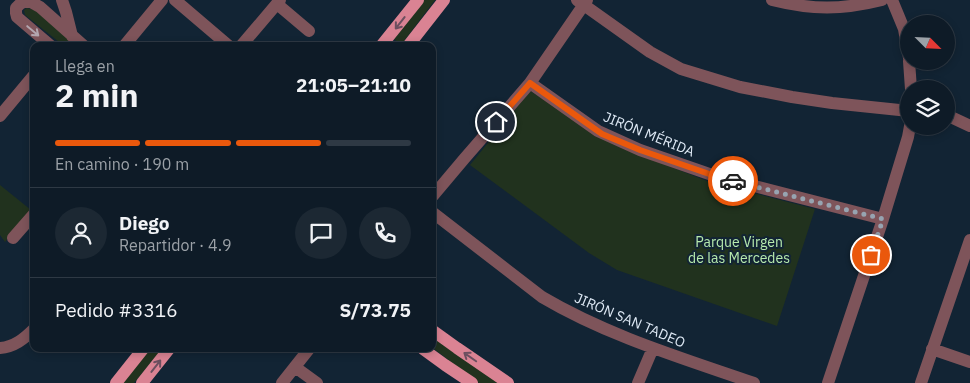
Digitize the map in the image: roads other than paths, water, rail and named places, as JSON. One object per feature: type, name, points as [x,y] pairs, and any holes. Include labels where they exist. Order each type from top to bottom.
[{"type":"main road","points":[[386,42],[418,0]]},
{"type":"main road","points":[[411,42],[444,0]]},
{"type":"main road","points":[[436,333],[508,383]]},
{"type":"main road","points":[[116,383],[141,352]]},
{"type":"main road","points":[[142,383],[168,352]]},
{"type":"main road","points":[[427,352],[472,383]]},
{"type":"street","points":[[48,14],[54,12],[59,7],[62,0]]},
{"type":"street","points":[[62,0],[72,36]]},
{"type":"street","points":[[127,42],[162,0]]},
{"type":"street","points":[[175,0],[224,42]]},
{"type":"street","points":[[772,0],[814,8],[838,8],[882,0]]},
{"type":"street","points":[[892,0],[900,19]]},
{"type":"street","points":[[46,42],[20,20],[16,13],[16,8],[20,4],[31,2],[48,14],[79,42]]},
{"type":"street","points":[[244,42],[278,2],[309,31]]},
{"type":"street","points":[[436,192],[530,83],[583,2],[650,52],[681,69],[740,87],[792,97],[900,110]]},
{"type":"street","points":[[0,116],[30,80]]},
{"type":"street","name":"JIRÓN MÉRIDA","points":[[530,83],[598,131],[640,150],[715,176],[883,219]]},
{"type":"street","points":[[955,119],[970,126]]},
{"type":"street","points":[[828,383],[883,219],[908,135]]},
{"type":"street","name":"JIRÓN SAN TADEO","points":[[436,215],[542,297],[592,323],[653,348],[754,383]]},
{"type":"street","points":[[14,238],[30,219]]},
{"type":"street","points":[[921,383],[970,240]]},
{"type":"street","points":[[0,348],[13,345],[30,333]]},
{"type":"street","points":[[638,383],[653,348]]},
{"type":"street","points":[[932,349],[970,362]]},
{"type":"street","points":[[282,383],[307,352]]},
{"type":"street","points":[[295,367],[317,383]]},
{"type":"park label","name":"Parque Virgen de las Mercedes","points":[[739,250]]}]
